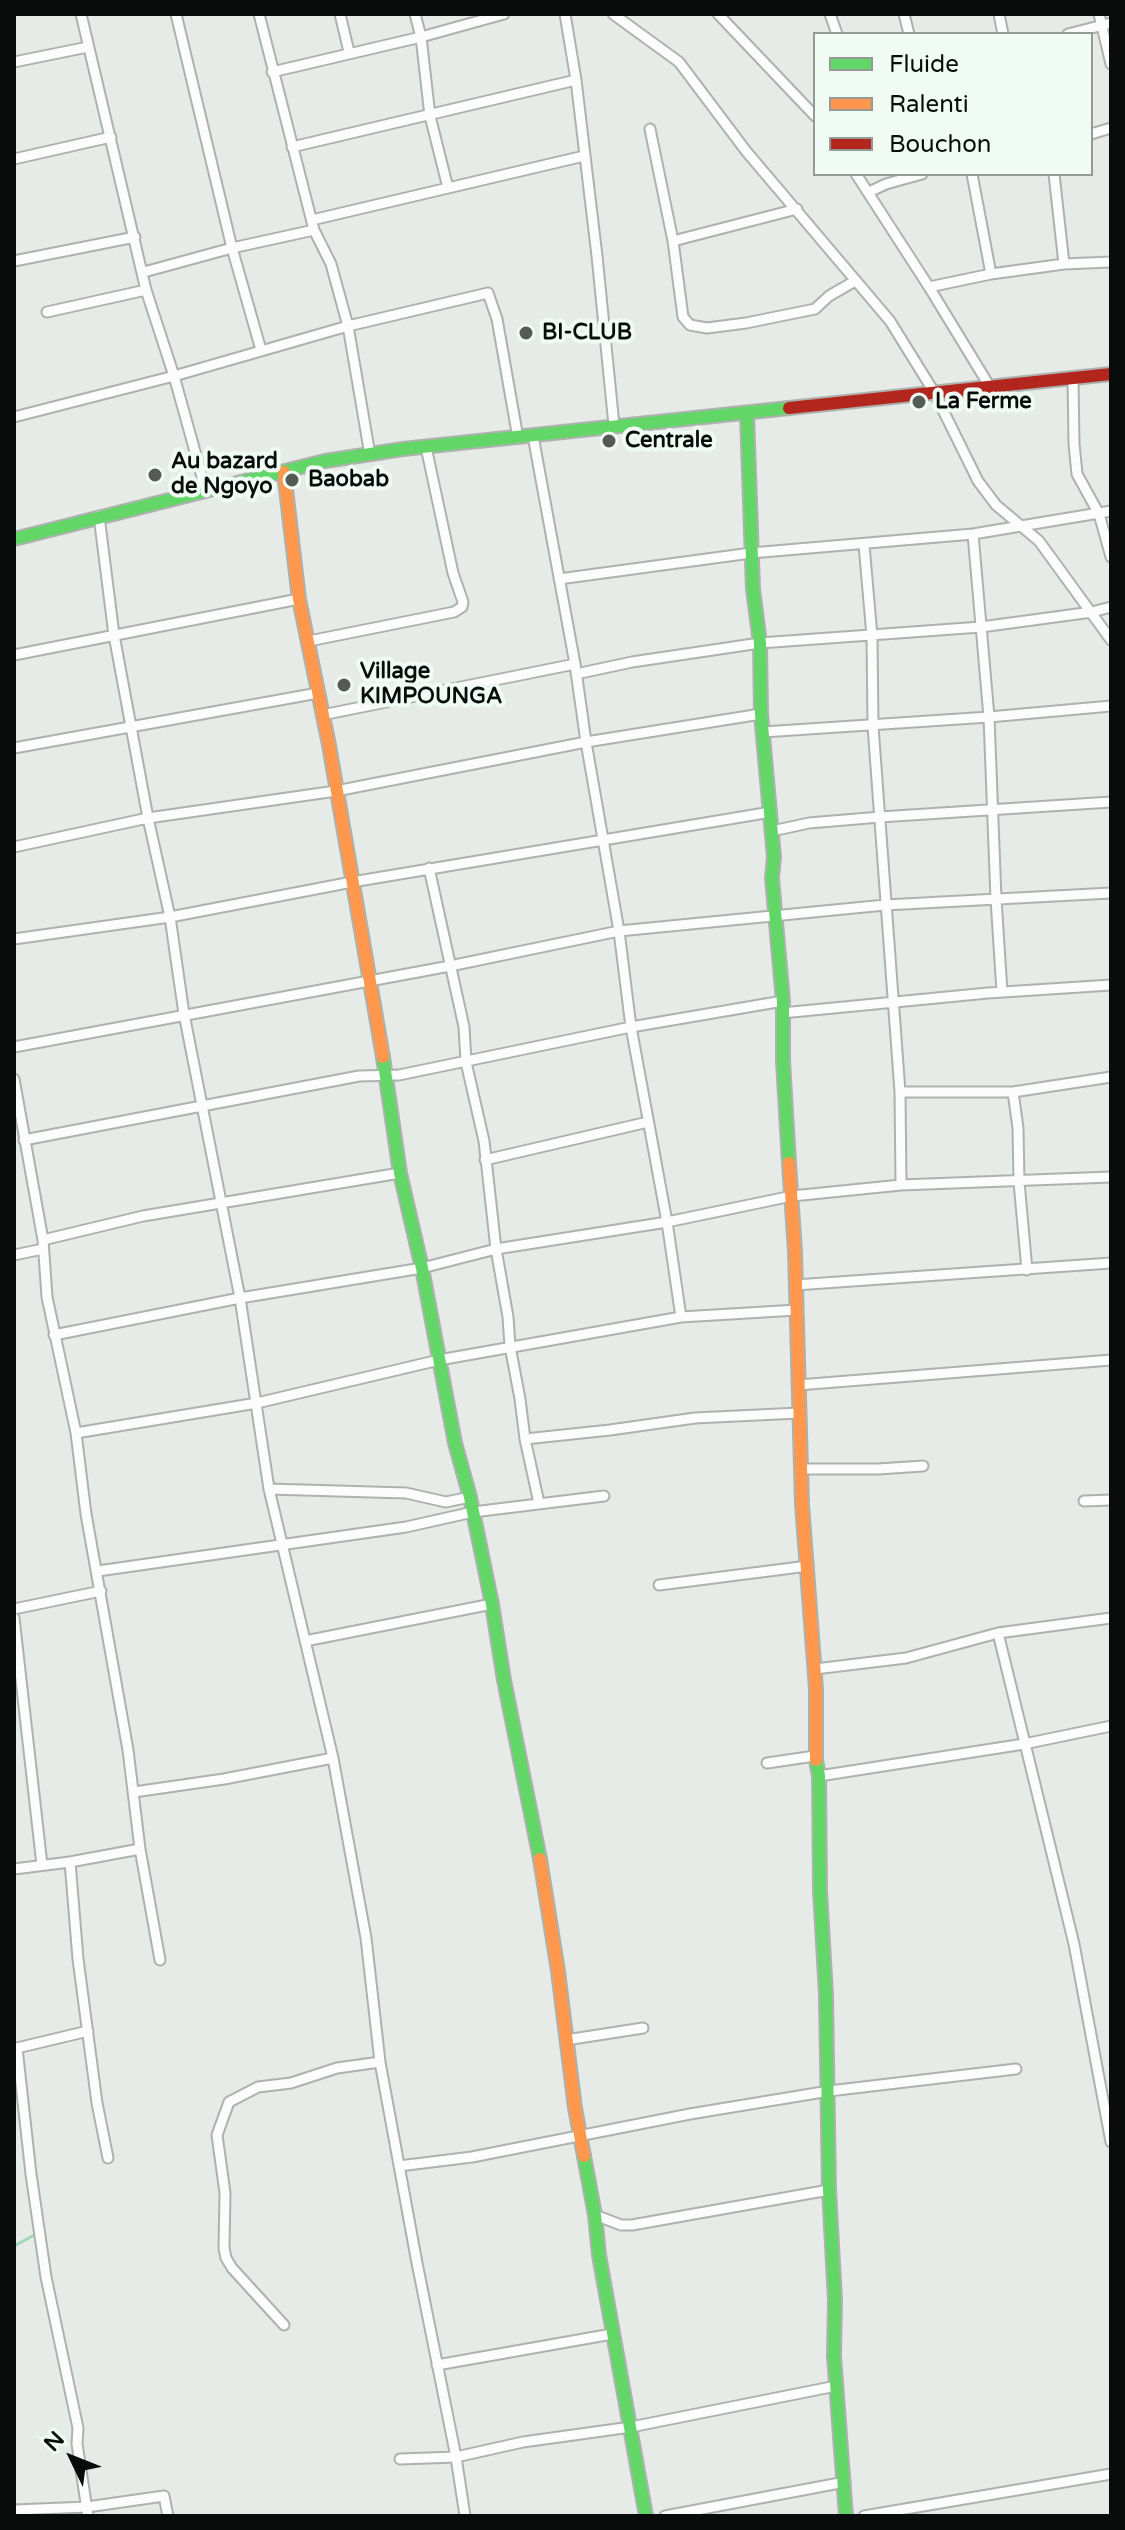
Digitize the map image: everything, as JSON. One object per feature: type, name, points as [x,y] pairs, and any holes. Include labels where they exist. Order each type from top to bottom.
[{"type":"main road","points":[[14,539],[325,461],[614,425],[747,414],[1111,374]]},
{"type":"main road","points":[[747,414],[751,553],[760,643],[761,714],[771,812],[792,1196],[802,1504],[815,1669],[815,1756],[819,1776],[836,2386],[846,2516]]},
{"type":"main road","points":[[284,472],[299,599],[386,1075],[400,1173],[422,1268],[455,1443],[470,1497],[492,1604],[504,1680],[545,1879],[599,2255],[646,2516]]},
{"type":"street","points":[[81,14],[146,290],[206,491]]},
{"type":"street","points":[[176,14],[232,248],[261,350]]},
{"type":"street","points":[[259,14],[313,225],[331,264],[348,326],[370,455]]},
{"type":"street","points":[[340,14],[349,52]]},
{"type":"street","points":[[415,14],[421,37],[430,116],[448,188]]},
{"type":"street","points":[[272,72],[504,14]]},
{"type":"street","points":[[565,14],[597,256],[614,425]]},
{"type":"street","points":[[613,14],[679,62],[746,151],[890,321],[934,392],[978,481],[996,505],[1039,541],[1111,640]]},
{"type":"street","points":[[718,14],[813,110]]},
{"type":"street","points":[[1099,14],[1107,24],[1111,64]]},
{"type":"street","points":[[1076,32],[1107,24]]},
{"type":"street","points":[[14,62],[88,47]]},
{"type":"street","points":[[292,147],[576,80]]},
{"type":"street","points":[[650,129],[673,241],[683,317],[690,325],[746,323],[815,309],[829,296],[855,281]]},
{"type":"street","points":[[14,159],[111,137]]},
{"type":"street","points":[[144,272],[448,188],[584,156]]},
{"type":"street","points":[[857,176],[990,387]]},
{"type":"street","points":[[869,192],[884,179],[907,176]]},
{"type":"street","points":[[972,176],[991,274]]},
{"type":"street","points":[[1054,176],[1064,264]]},
{"type":"street","points":[[673,241],[797,209]]},
{"type":"street","points":[[14,261],[135,237]]},
{"type":"street","points":[[929,287],[991,274],[1064,264],[1111,262]]},
{"type":"street","points":[[47,312],[146,290]]},
{"type":"street","points":[[14,417],[174,376],[348,326],[488,293],[497,319],[518,438]]},
{"type":"street","points":[[1073,378],[1077,474],[1099,514],[1111,557]]},
{"type":"street","points":[[533,436],[576,669],[619,931],[631,1027],[681,1317]]},
{"type":"street","points":[[309,641],[454,612],[462,607],[426,447]]},
{"type":"street","points":[[559,579],[751,553],[973,534],[1111,511]]},
{"type":"street","points":[[99,516],[114,635],[170,917],[201,1107],[240,1298],[269,1489],[333,1758],[366,1938],[380,2062],[465,2516]]},
{"type":"street","points":[[973,534],[989,717],[1002,992]]},
{"type":"street","points":[[864,545],[872,636],[873,726],[900,1092],[901,1185]]},
{"type":"street","points":[[14,655],[299,599]]},
{"type":"street","points":[[322,715],[576,669],[760,643],[981,627],[1111,607]]},
{"type":"street","points":[[14,748],[318,693]]},
{"type":"street","points":[[763,732],[1111,706]]},
{"type":"street","points":[[14,847],[148,818],[336,791],[586,742],[761,714]]},
{"type":"street","points":[[772,831],[809,823],[1111,802]]},
{"type":"street","points":[[14,939],[170,917],[429,868],[771,812]]},
{"type":"street","points":[[429,868],[464,1027],[466,1062],[484,1141],[510,1346],[539,1503]]},
{"type":"street","points":[[14,1047],[450,966],[619,931],[885,905],[1111,893]]},
{"type":"street","points":[[24,1140],[359,1076],[399,1075],[631,1027],[782,1007],[894,1003],[1111,985]]},
{"type":"street","points":[[900,1092],[1013,1092],[1111,1077]]},
{"type":"street","points":[[15,1082],[43,1244],[47,1297],[76,1433],[86,1514],[98,1571],[160,1960]]},
{"type":"street","points":[[1013,1092],[1027,1270]]},
{"type":"street","points":[[485,1160],[648,1122]]},
{"type":"street","points":[[14,1255],[143,1216],[400,1173]]},
{"type":"street","points":[[54,1335],[240,1298],[422,1268],[496,1249],[667,1222],[792,1196],[901,1185],[1111,1177]]},
{"type":"street","points":[[795,1285],[1111,1263]]},
{"type":"street","points":[[76,1433],[257,1403],[510,1346],[681,1317],[797,1310]]},
{"type":"street","points":[[798,1385],[1111,1360]]},
{"type":"street","points":[[525,1439],[695,1418],[799,1413]]},
{"type":"street","points":[[802,1469],[923,1466]]},
{"type":"street","points":[[269,1489],[406,1493],[446,1502],[470,1497]]},
{"type":"street","points":[[98,1571],[406,1527],[473,1512],[604,1496]]},
{"type":"street","points":[[1084,1501],[1111,1500]]},
{"type":"street","points":[[659,1585],[808,1566]]},
{"type":"street","points":[[14,1609],[101,1591]]},
{"type":"street","points":[[305,1641],[492,1604]]},
{"type":"street","points":[[14,1618],[42,1865]]},
{"type":"street","points":[[815,1669],[920,1655],[998,1633],[1111,1618]]},
{"type":"street","points":[[998,1633],[1074,1944],[1111,2142]]},
{"type":"street","points":[[819,1776],[1024,1744],[1111,1726]]},
{"type":"street","points":[[767,1763],[815,1756]]},
{"type":"street","points":[[134,1792],[333,1758]]},
{"type":"street","points":[[14,1869],[140,1849]]},
{"type":"street","points":[[70,1862],[78,1959],[100,2122],[108,2158]]},
{"type":"street","points":[[566,2040],[643,2028]]},
{"type":"street","points":[[88,2031],[17,2048],[46,2277],[78,2428],[77,2444],[88,2511]]},
{"type":"street","points":[[284,2325],[226,2258],[225,2193],[217,2135],[229,2102],[258,2087],[291,2083],[337,2068],[380,2062]]},
{"type":"street","points":[[399,2166],[472,2157],[829,2091],[1016,2069]]},
{"type":"street","points":[[595,2215],[621,2225],[632,2225],[829,2190]]},
{"type":"street","points":[[437,2365],[612,2334]]},
{"type":"street","points":[[400,2459],[456,2457],[523,2442],[631,2427],[836,2386]]},
{"type":"street","points":[[864,2516],[1111,2474]]},
{"type":"street","points":[[665,2516],[845,2482]]},
{"type":"street","points":[[14,2510],[88,2511],[164,2496],[168,2516]]},
{"type":"waterway","points":[[14,2246],[36,2234]]},
{"type":"traffic: fast","points":[[14,539],[325,461],[403,449],[789,408]]},
{"type":"traffic: fast","points":[[747,414],[753,589],[760,643],[761,714],[774,857],[772,878],[783,1001],[789,1163]]},
{"type":"traffic: fast","points":[[383,1057],[400,1173],[422,1268],[455,1443],[470,1497],[492,1604],[540,1859]]},
{"type":"traffic: fast","points":[[816,1760],[826,1995],[834,2356],[846,2516]]},
{"type":"traffic: fast","points":[[584,2156],[646,2516]]},
{"type":"traffic: slow","points":[[284,472],[299,599],[329,745],[383,1057]]},
{"type":"traffic: slow","points":[[789,1163],[795,1252],[802,1504],[816,1689],[816,1760]]},
{"type":"traffic: slow","points":[[540,1859],[584,2156]]},
{"type":"traffic: jam","points":[[789,408],[1111,374]]},
{"type":"place","name":"BI-CLUB","points":[[526,333]]},
{"type":"place","name":"La Ferme","points":[[919,402]]},
{"type":"place","name":"Centrale","points":[[609,441]]},
{"type":"place","name":"Au bazard de Ngoyo","points":[[155,475]]},
{"type":"place","name":"Baobab","points":[[292,480]]},
{"type":"place","name":"Village KIMPOUNGA","points":[[344,685]]}]
